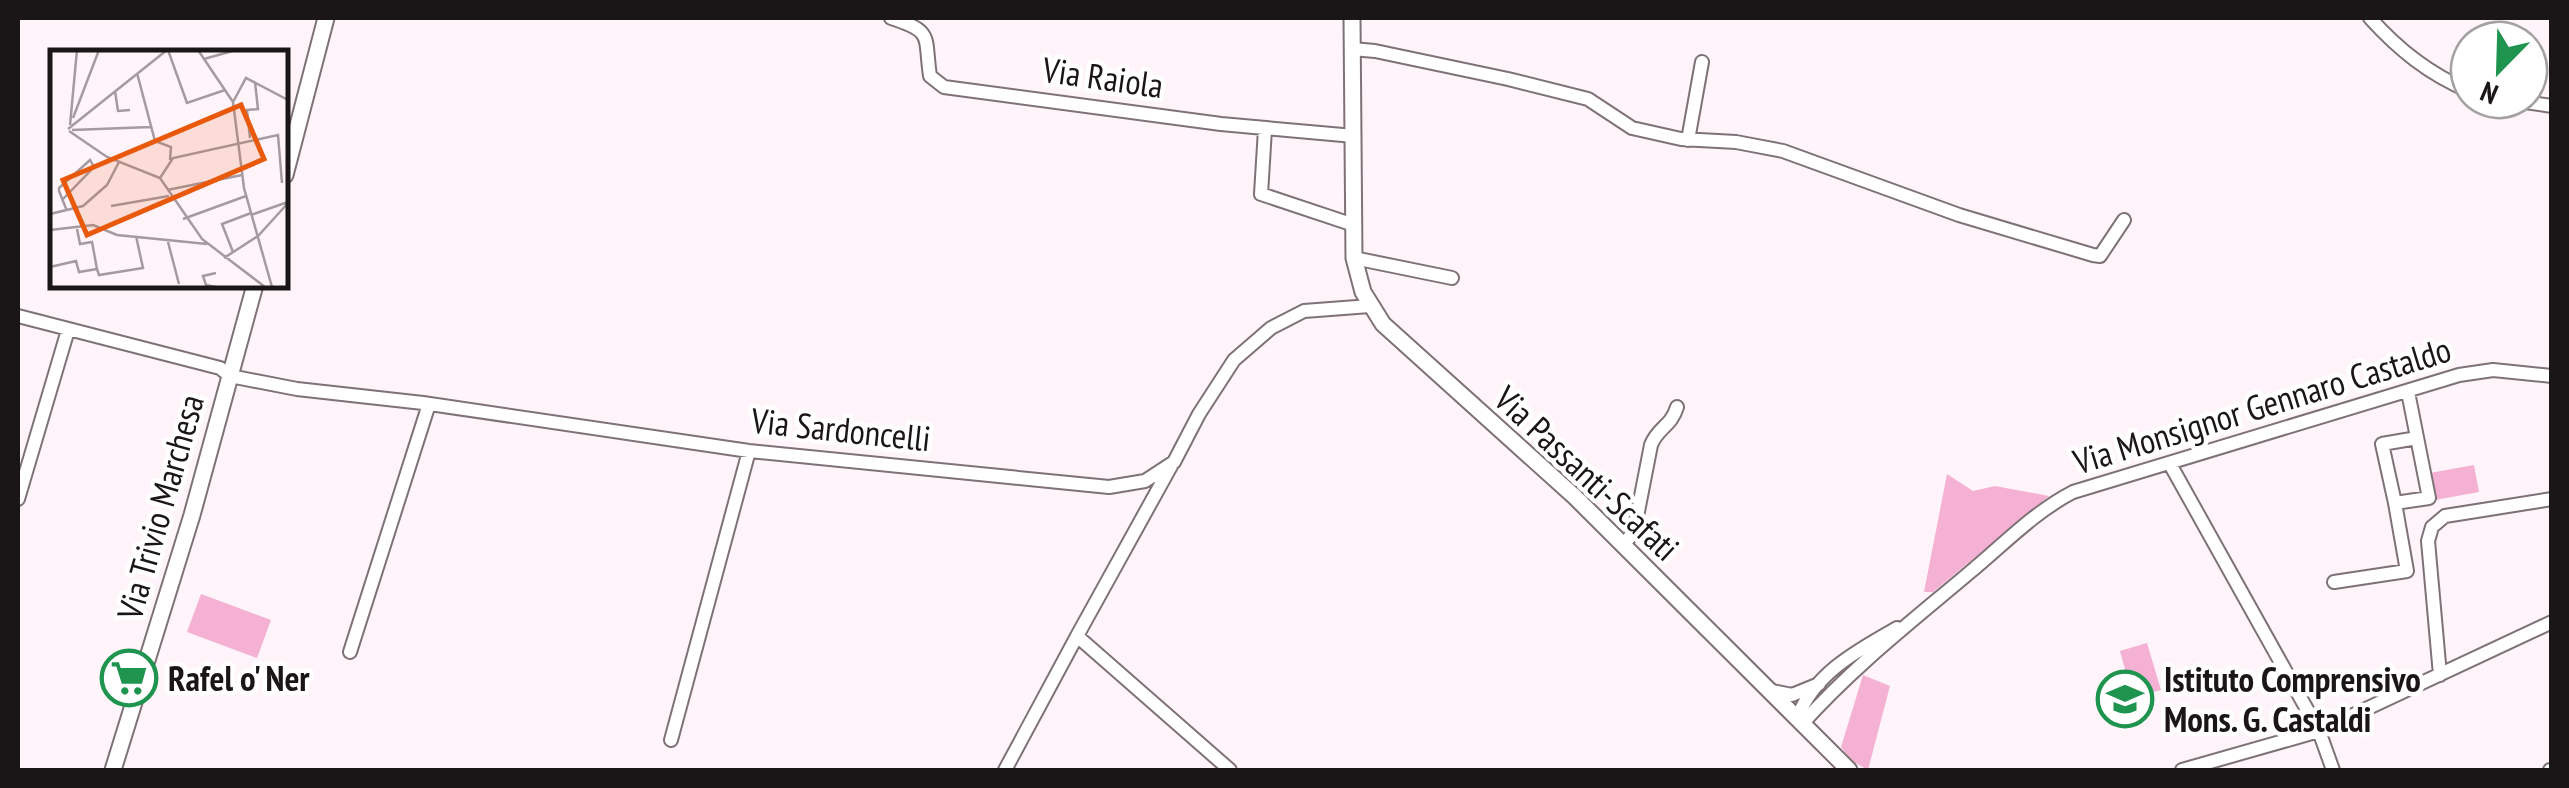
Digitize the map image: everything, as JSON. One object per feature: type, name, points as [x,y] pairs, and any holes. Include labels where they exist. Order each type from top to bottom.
[{"type":"street","points":[[288,164],[326,18]]},
{"type":"street","name":"Via Raiola","points":[[891,18],[924,31],[930,76],[935,84],[944,87],[1265,129],[1354,136]]},
{"type":"street","name":"Via Passanti-Scafati","points":[[1352,18],[1354,258],[1356,275],[1370,306],[1401,342],[1532,457],[1623,545],[1848,770]]},
{"type":"street","points":[[2370,18],[2411,58],[2449,82]]},
{"type":"street","points":[[1352,49],[1376,51],[1588,99],[1632,128],[1688,140],[1736,142],[1783,151],[1959,215],[2093,256],[2100,256],[2124,220]]},
{"type":"street","points":[[1688,140],[1702,62]]},
{"type":"street","points":[[1265,129],[1261,194],[1354,225]]},
{"type":"street","points":[[1354,258],[1452,278]]},
{"type":"street","name":"Via Trivio Marchesa","points":[[113,770],[192,515],[254,288]]},
{"type":"street","points":[[1005,770],[1199,414],[1234,360],[1271,328],[1304,312],[1370,306]]},
{"type":"street","name":"Via Sardoncelli","points":[[18,316],[220,368],[230,376],[749,451],[1108,487],[1145,481],[1174,462]]},
{"type":"street","points":[[18,499],[68,330]]},
{"type":"street","name":"Via Monsignor Gennaro Castaldo","points":[[1912,619],[2061,498],[2087,486],[2476,372],[2552,376]]},
{"type":"street","points":[[2395,502],[2428,498],[2408,392]]},
{"type":"street","points":[[350,652],[429,404]]},
{"type":"street","points":[[1623,545],[1634,532],[1651,445],[1660,430],[1673,422],[1678,407]]},
{"type":"street","points":[[2334,582],[2408,571],[2382,444],[2417,438]]},
{"type":"street","points":[[671,740],[749,451]]},
{"type":"street","points":[[2170,464],[2318,731],[2333,770]]},
{"type":"street","points":[[2440,674],[2428,541],[2432,527],[2445,516],[2552,499]]},
{"type":"street","points":[[1799,722],[1800,710],[1845,658],[1912,619]]},
{"type":"street","points":[[1799,722],[1912,619]]},
{"type":"street","points":[[2182,770],[2318,731],[2552,622]]},
{"type":"street","points":[[1078,636],[1230,770]]},
{"type":"street","points":[[1767,690],[1792,695],[1821,682]]},
{"type":"shaded area","points":[[2474,465],[2479,492],[2435,500],[2430,473]]},
{"type":"shaded area","points":[[1947,474],[1973,491],[1995,486],[2049,496],[1933,592],[1924,592]]},
{"type":"shaded area","points":[[201,594],[271,620],[257,658],[187,632]]},
{"type":"shaded area","points":[[2147,643],[2161,690],[2133,698],[2120,651]]},
{"type":"shaded area","points":[[1863,675],[1890,686],[1868,770],[1852,761],[1841,747]]},
{"type":"place","name":"Rafel o' Ner","points":[[129,678]]},
{"type":"place","name":"Istituto Comprensivo Mons. G. Castaldi","points":[[2125,699]]}]
